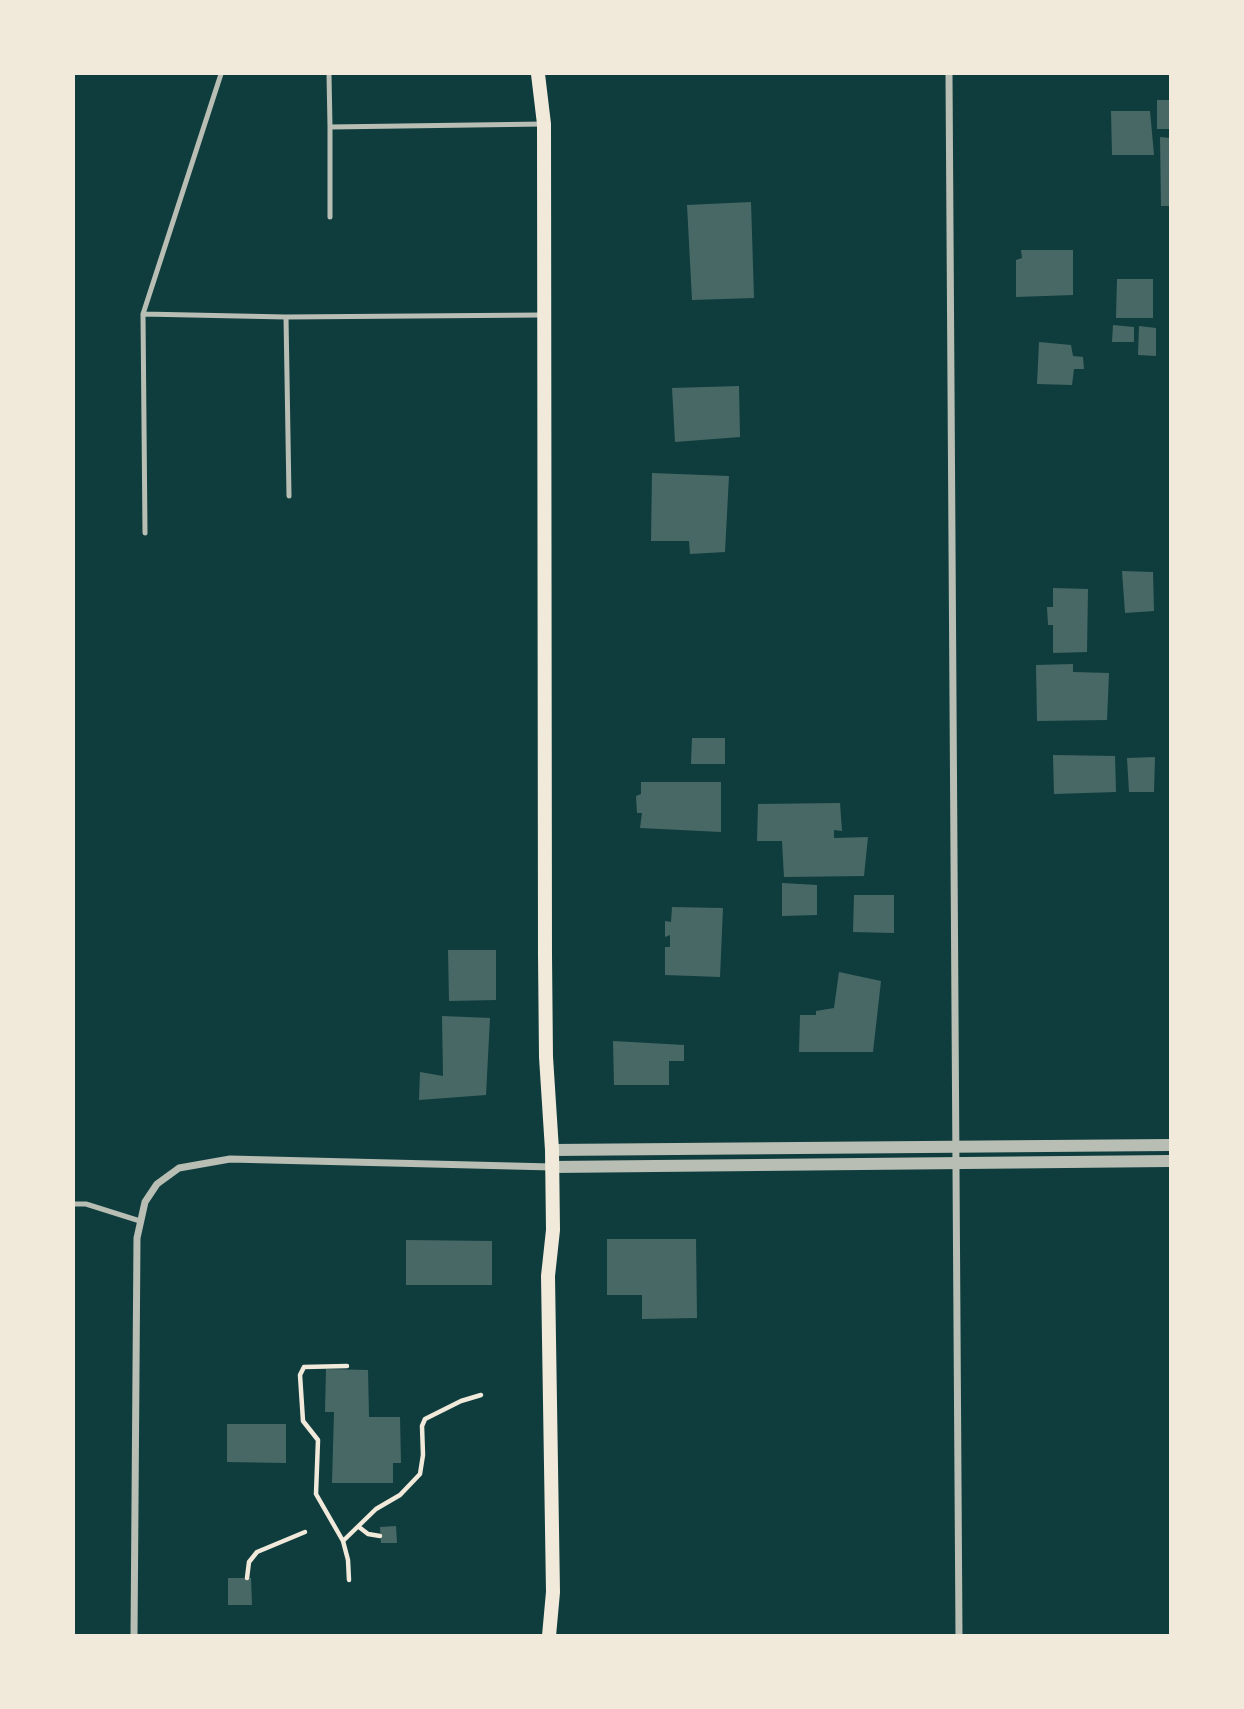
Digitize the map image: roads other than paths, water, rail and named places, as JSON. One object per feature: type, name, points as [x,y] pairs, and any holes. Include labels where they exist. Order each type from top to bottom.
[{"type":"main road","points":[[538,74],[544,124],[545,981],[553,1230],[548,1276],[554,1592],[549,1636]]},
{"type":"street","points":[[950,74],[959,1636]]},
{"type":"street","points":[[552,1150],[1171,1145]]},
{"type":"street","points":[[134,1636],[137,1238],[145,1202],[157,1184],[179,1168],[230,1160],[552,1167],[1171,1161]]},
{"type":"lane","points":[[145,533],[143,314],[221,74]]},
{"type":"lane","points":[[329,74],[330,217]]},
{"type":"lane","points":[[330,127],[544,124]]},
{"type":"lane","points":[[143,314],[286,317],[545,314]]},
{"type":"lane","points":[[286,317],[289,496]]},
{"type":"lane","points":[[74,1204],[86,1204],[140,1221]]}]
